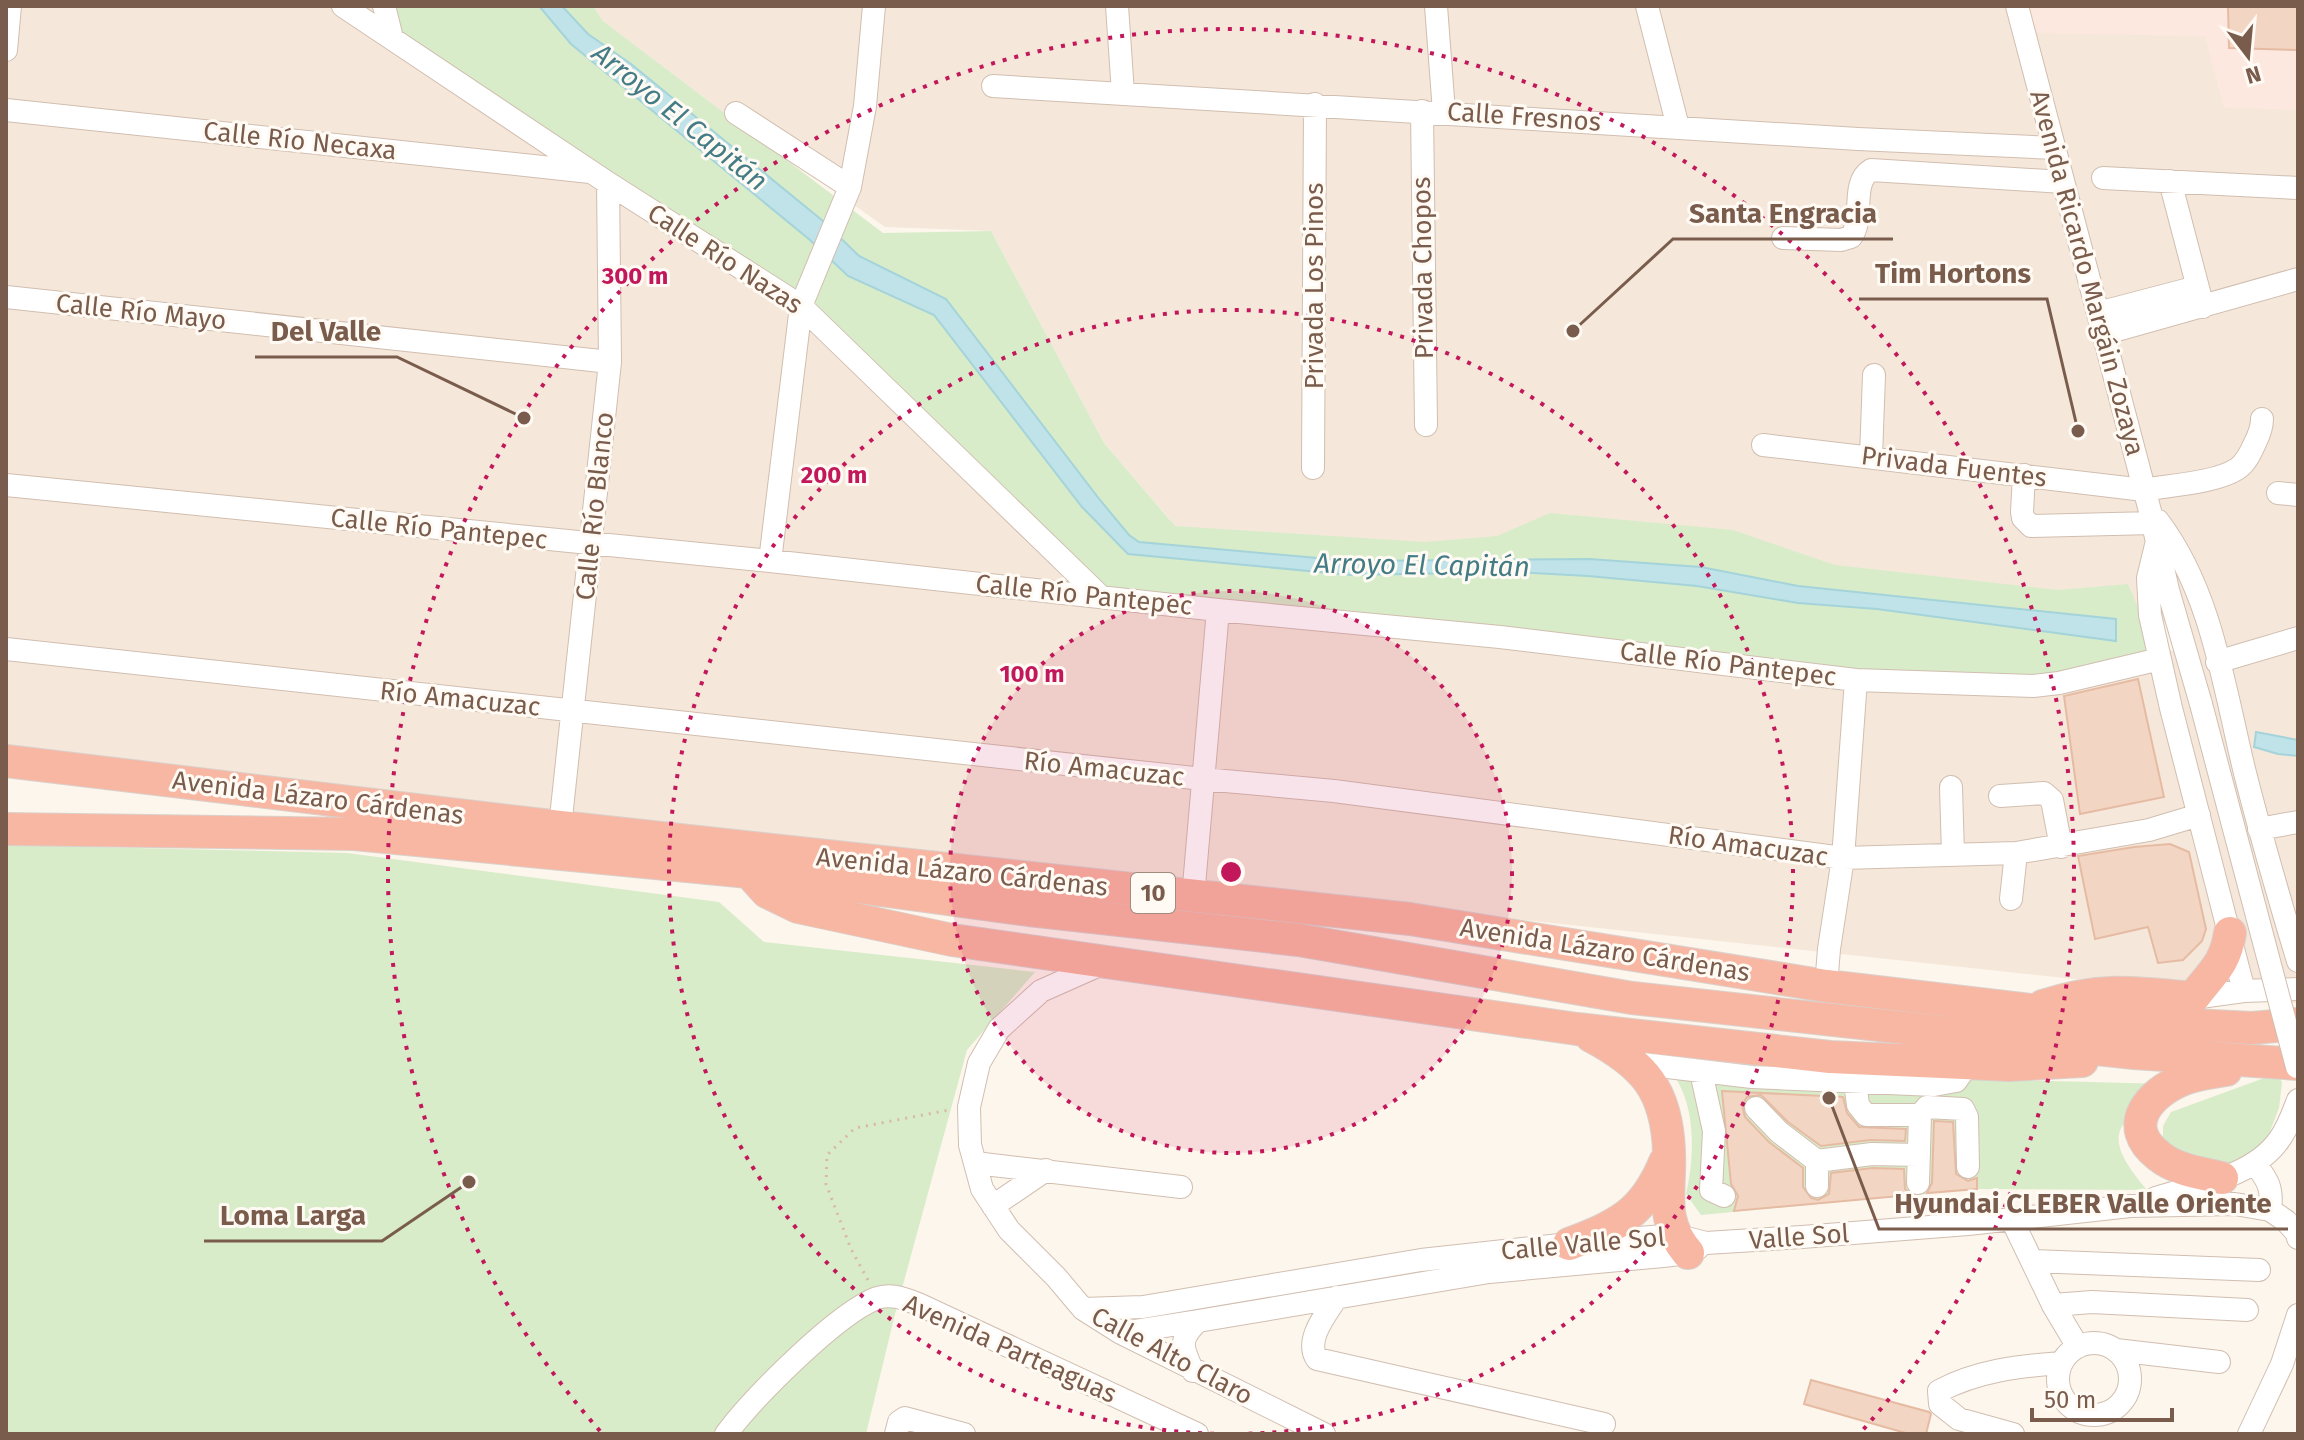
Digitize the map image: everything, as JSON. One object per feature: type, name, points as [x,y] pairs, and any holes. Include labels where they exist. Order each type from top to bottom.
[{"type":"highway","name":"Avenida Lázaro Cárdenas","points":[[6,761],[560,827],[1410,919],[1826,986],[2134,1022],[2252,1028],[2298,1024]]},
{"type":"highway","points":[[6,781],[205,798],[222,798],[246,790]]},
{"type":"highway","points":[[6,811],[114,814],[132,818],[148,831]]},
{"type":"highway","name":"Avenida Lázaro Cárdenas","points":[[6,829],[354,834],[749,872],[1029,910],[1299,940],[1632,998],[2134,1053],[2294,1065]]},
{"type":"highway","points":[[749,872],[767,892],[798,907],[952,940],[1577,1029],[1830,1057],[1968,1064],[2050,1065],[2134,1053]]},
{"type":"highway","points":[[2033,1010],[2070,997],[2105,992],[2193,998],[2222,962],[2230,933]]},
{"type":"highway","points":[[1577,1029],[1622,1053],[1659,1093],[1669,1151],[1666,1196],[1690,1244]]},
{"type":"highway","points":[[2222,1178],[2183,1169],[2160,1157],[2146,1143],[2139,1127],[2143,1110],[2157,1095],[2195,1075],[2294,1065]]},
{"type":"highway","points":[[1569,1244],[1619,1224],[1640,1206],[1656,1184],[1669,1151]]},
{"type":"street","points":[[6,50],[10,6]]},
{"type":"street","name":"Calle Río Nazas","points":[[343,6],[601,178],[801,306],[1099,595]]},
{"type":"street","points":[[384,6],[392,38]]},
{"type":"street","points":[[770,561],[801,306],[850,187],[863,120],[874,6]]},
{"type":"street","points":[[1117,6],[1123,93]]},
{"type":"street","name":"Privada Chopos","points":[[1426,425],[1436,6]]},
{"type":"street","points":[[1647,6],[1678,127]]},
{"type":"street","name":"Avenida Ricardo Margáin Zozaya","points":[[2024,16],[2054,148],[2294,1065]]},
{"type":"street","name":"Calle Fresnos","points":[[993,86],[2054,148]]},
{"type":"street","name":"Privada Los Pinos","points":[[1313,468],[1315,104]]},
{"type":"street","name":"Calle Río Necaxa","points":[[6,110],[601,178]]},
{"type":"street","points":[[736,113],[850,187]]},
{"type":"street","points":[[1783,238],[1841,240],[1851,237],[1856,228],[1861,182],[1866,172],[1871,170],[2063,182]]},
{"type":"street","name":"Calle Río Blanco","points":[[560,827],[610,362],[601,178]]},
{"type":"street","points":[[2103,178],[2298,188]]},
{"type":"street","points":[[2170,181],[2200,297]]},
{"type":"street","points":[[2101,324],[2200,297],[2298,279]]},
{"type":"street","name":"Calle Río Mayo","points":[[6,297],[610,362]]},
{"type":"street","points":[[1871,457],[1874,375]]},
{"type":"street","points":[[2024,475],[2023,518],[2031,526],[2151,516],[2238,468],[2252,449],[2262,427],[2262,419]]},
{"type":"street","name":"Privada Fuentes","points":[[1763,445],[2024,475],[2151,516]]},
{"type":"street","name":"Calle Río Pantepec","points":[[6,485],[1500,637],[1856,680],[2033,686],[2059,683],[2160,659]]},
{"type":"street","points":[[2151,516],[2170,538],[2198,591],[2259,829],[2298,961]]},
{"type":"street","name":"Avenida Ricardo Margáin Zozaya","points":[[2151,516],[2148,596],[2160,659],[2244,991]]},
{"type":"street","points":[[1193,897],[1218,610]]},
{"type":"street","points":[[2217,662],[2298,638]]},
{"type":"street","name":"Río Amacuzac","points":[[6,649],[1334,791],[1843,858],[2016,853],[2149,830],[2199,815]]},
{"type":"street","points":[[1826,986],[1843,858],[1856,680]]},
{"type":"street","points":[[1951,787],[1953,855]]},
{"type":"street","points":[[2000,796],[2044,793],[2052,800],[2061,847]]},
{"type":"street","points":[[2259,829],[2298,822]]},
{"type":"street","points":[[2011,899],[2016,853]]},
{"type":"street","name":"Calle Alto Claro","points":[[1107,962],[1041,991],[999,1029],[979,1063],[969,1107],[970,1145],[982,1189],[1009,1230],[1083,1309],[1193,1371],[1324,1434]]},
{"type":"street","points":[[2193,998],[2244,991],[2298,989]]},
{"type":"street","points":[[1634,1063],[1752,1077],[1947,1084],[1956,1081],[1968,1064]]},
{"type":"street","points":[[1701,1072],[1714,1131],[1711,1190],[1724,1196]]},
{"type":"street","points":[[1855,1082],[1858,1105],[1866,1115],[1920,1115]]},
{"type":"street","name":"Valle Sol","points":[[2130,1206],[2222,1178],[2255,1164],[2278,1141],[2298,1100]]},
{"type":"street","points":[[1918,1183],[1920,1115],[1927,1107],[1963,1109],[1967,1117],[1968,1167]]},
{"type":"street","points":[[1756,1108],[1779,1132],[1817,1161],[1872,1154],[1919,1155]]},
{"type":"street","points":[[1817,1161],[1817,1186]]},
{"type":"street","points":[[975,1163],[1181,1187]]},
{"type":"street","points":[[2255,1164],[2270,1182],[2270,1210],[2286,1221],[2298,1238]]},
{"type":"street","points":[[993,1206],[1046,1170]]},
{"type":"street","name":"Valle Sol","points":[[1690,1244],[2012,1220],[2130,1206],[2235,1204],[2270,1210]]},
{"type":"street","points":[[2012,1220],[2053,1305],[2078,1347]]},
{"type":"street","name":"Calle Valle Sol","points":[[1083,1309],[1143,1307],[1421,1260],[1569,1244],[1690,1244]]},
{"type":"street","name":"Calle Valle Sol","points":[[1121,1333],[1489,1272],[1690,1244]]},
{"type":"street","points":[[2034,1261],[2259,1270]]},
{"type":"street","name":"Avenida Parteaguas","points":[[726,1434],[789,1365],[857,1310],[878,1298],[894,1296],[918,1304],[1197,1434]]},
{"type":"street","points":[[1337,1297],[1313,1343],[1317,1359],[1604,1424]]},
{"type":"street","points":[[2053,1305],[2092,1302],[2247,1310]]},
{"type":"street","points":[[2249,1434],[2282,1364],[2298,1315]]},
{"type":"street","points":[[1193,1371],[1184,1339],[1186,1332],[1198,1321]]},
{"type":"street","points":[[2013,1434],[1959,1419],[1940,1404],[1939,1391],[1958,1381],[2011,1367],[2061,1363],[2078,1347],[2098,1343],[2116,1350],[2219,1362]]},
{"type":"street","points":[[2061,1363],[2058,1386],[2069,1406],[2091,1416],[2102,1415],[2122,1403],[2128,1393],[2129,1369],[2116,1350]]},
{"type":"street","points":[[896,1434],[899,1422],[905,1418],[964,1434]]},
{"type":"path","points":[[878,1298],[851,1249],[826,1184],[827,1155],[855,1128],[969,1107]]},
{"type":"shaded area","points":[[6,6],[536,6],[1171,521],[1104,443],[991,231],[885,227],[719,109],[603,21],[593,6],[2298,6],[2298,1003],[6,757]],"holes":[[[1810,572],[2179,624],[2186,652],[1440,576]]]},
{"type":"shaded area","points":[[2029,6],[2298,6],[2298,110],[2224,107],[2205,36],[2036,33]]},
{"type":"green space","points":[[384,6],[593,6],[603,21],[883,233],[991,231],[1104,443],[1175,526],[1425,542],[1497,536],[1550,513],[1733,530],[1835,565],[2058,590],[2128,584],[2160,659],[2003,686],[1099,595],[801,306],[392,38]]},
{"type":"green space","points":[[6,845],[347,853],[719,902],[764,942],[1035,972],[967,1050],[895,1314],[866,1434],[6,1434]]},
{"type":"green space","points":[[1660,1056],[1967,1079],[2168,1084],[2136,1110],[2120,1131],[2123,1155],[2147,1190],[1977,1189],[1701,1215],[1686,1194],[1692,1152],[1688,1108],[1678,1082]]},
{"type":"green space","points":[[2278,1073],[2282,1083],[2279,1108],[2267,1139],[2253,1157],[2227,1167],[2188,1162],[2163,1140],[2163,1126],[2171,1112]]},
{"type":"water","name":"Arroyo El Capitán","points":[[539,6],[562,6],[588,34],[631,64],[823,221],[859,256],[946,299],[1100,500],[1129,535],[1139,542],[1351,561],[1589,559],[1701,567],[1798,586],[2116,619],[2116,641],[1877,609],[1798,603],[1697,586],[1588,576],[1515,572],[1351,575],[1128,554],[1082,507],[934,315],[848,276],[810,240],[571,44]]},
{"type":"water","points":[[2256,732],[2298,740],[2298,756],[2254,747]]},
{"type":"building","points":[[2228,6],[2298,6],[2298,50],[2229,48]]},
{"type":"building","points":[[2138,679],[2164,797],[2080,814],[2064,696]]},
{"type":"building","points":[[2170,844],[2189,852],[2206,929],[2202,941],[2183,960],[2158,963],[2148,927],[2095,939],[2078,856]]},
{"type":"building","points":[[1722,1091],[1843,1097],[1847,1113],[1859,1127],[1906,1129],[1905,1141],[1870,1140],[1821,1146],[1788,1122],[1761,1095],[1747,1097],[1742,1105],[1745,1117],[1769,1142],[1803,1168],[1803,1187],[1811,1198],[1818,1200],[1829,1194],[1831,1173],[1873,1168],[1904,1169],[1905,1189],[1911,1195],[1734,1211],[1738,1196],[1731,1184]]},
{"type":"building","points":[[1934,1121],[1953,1122],[1956,1174],[1968,1181],[1977,1178],[1977,1189],[1927,1193],[1932,1183]]},
{"type":"building","points":[[1811,1380],[1929,1412],[1926,1434],[1909,1434],[1804,1404]]},
{"type":"place","name":"Santa Engracia","points":[[1573,331]]},
{"type":"place","name":"Del Valle","points":[[524,418]]},
{"type":"place","name":"Tim Hortons","points":[[2078,431]]},
{"type":"place","name":"Hyundai CLEBER Valle Oriente","points":[[1829,1098]]},
{"type":"place","name":"Loma Larga","points":[[469,1182]]}]
